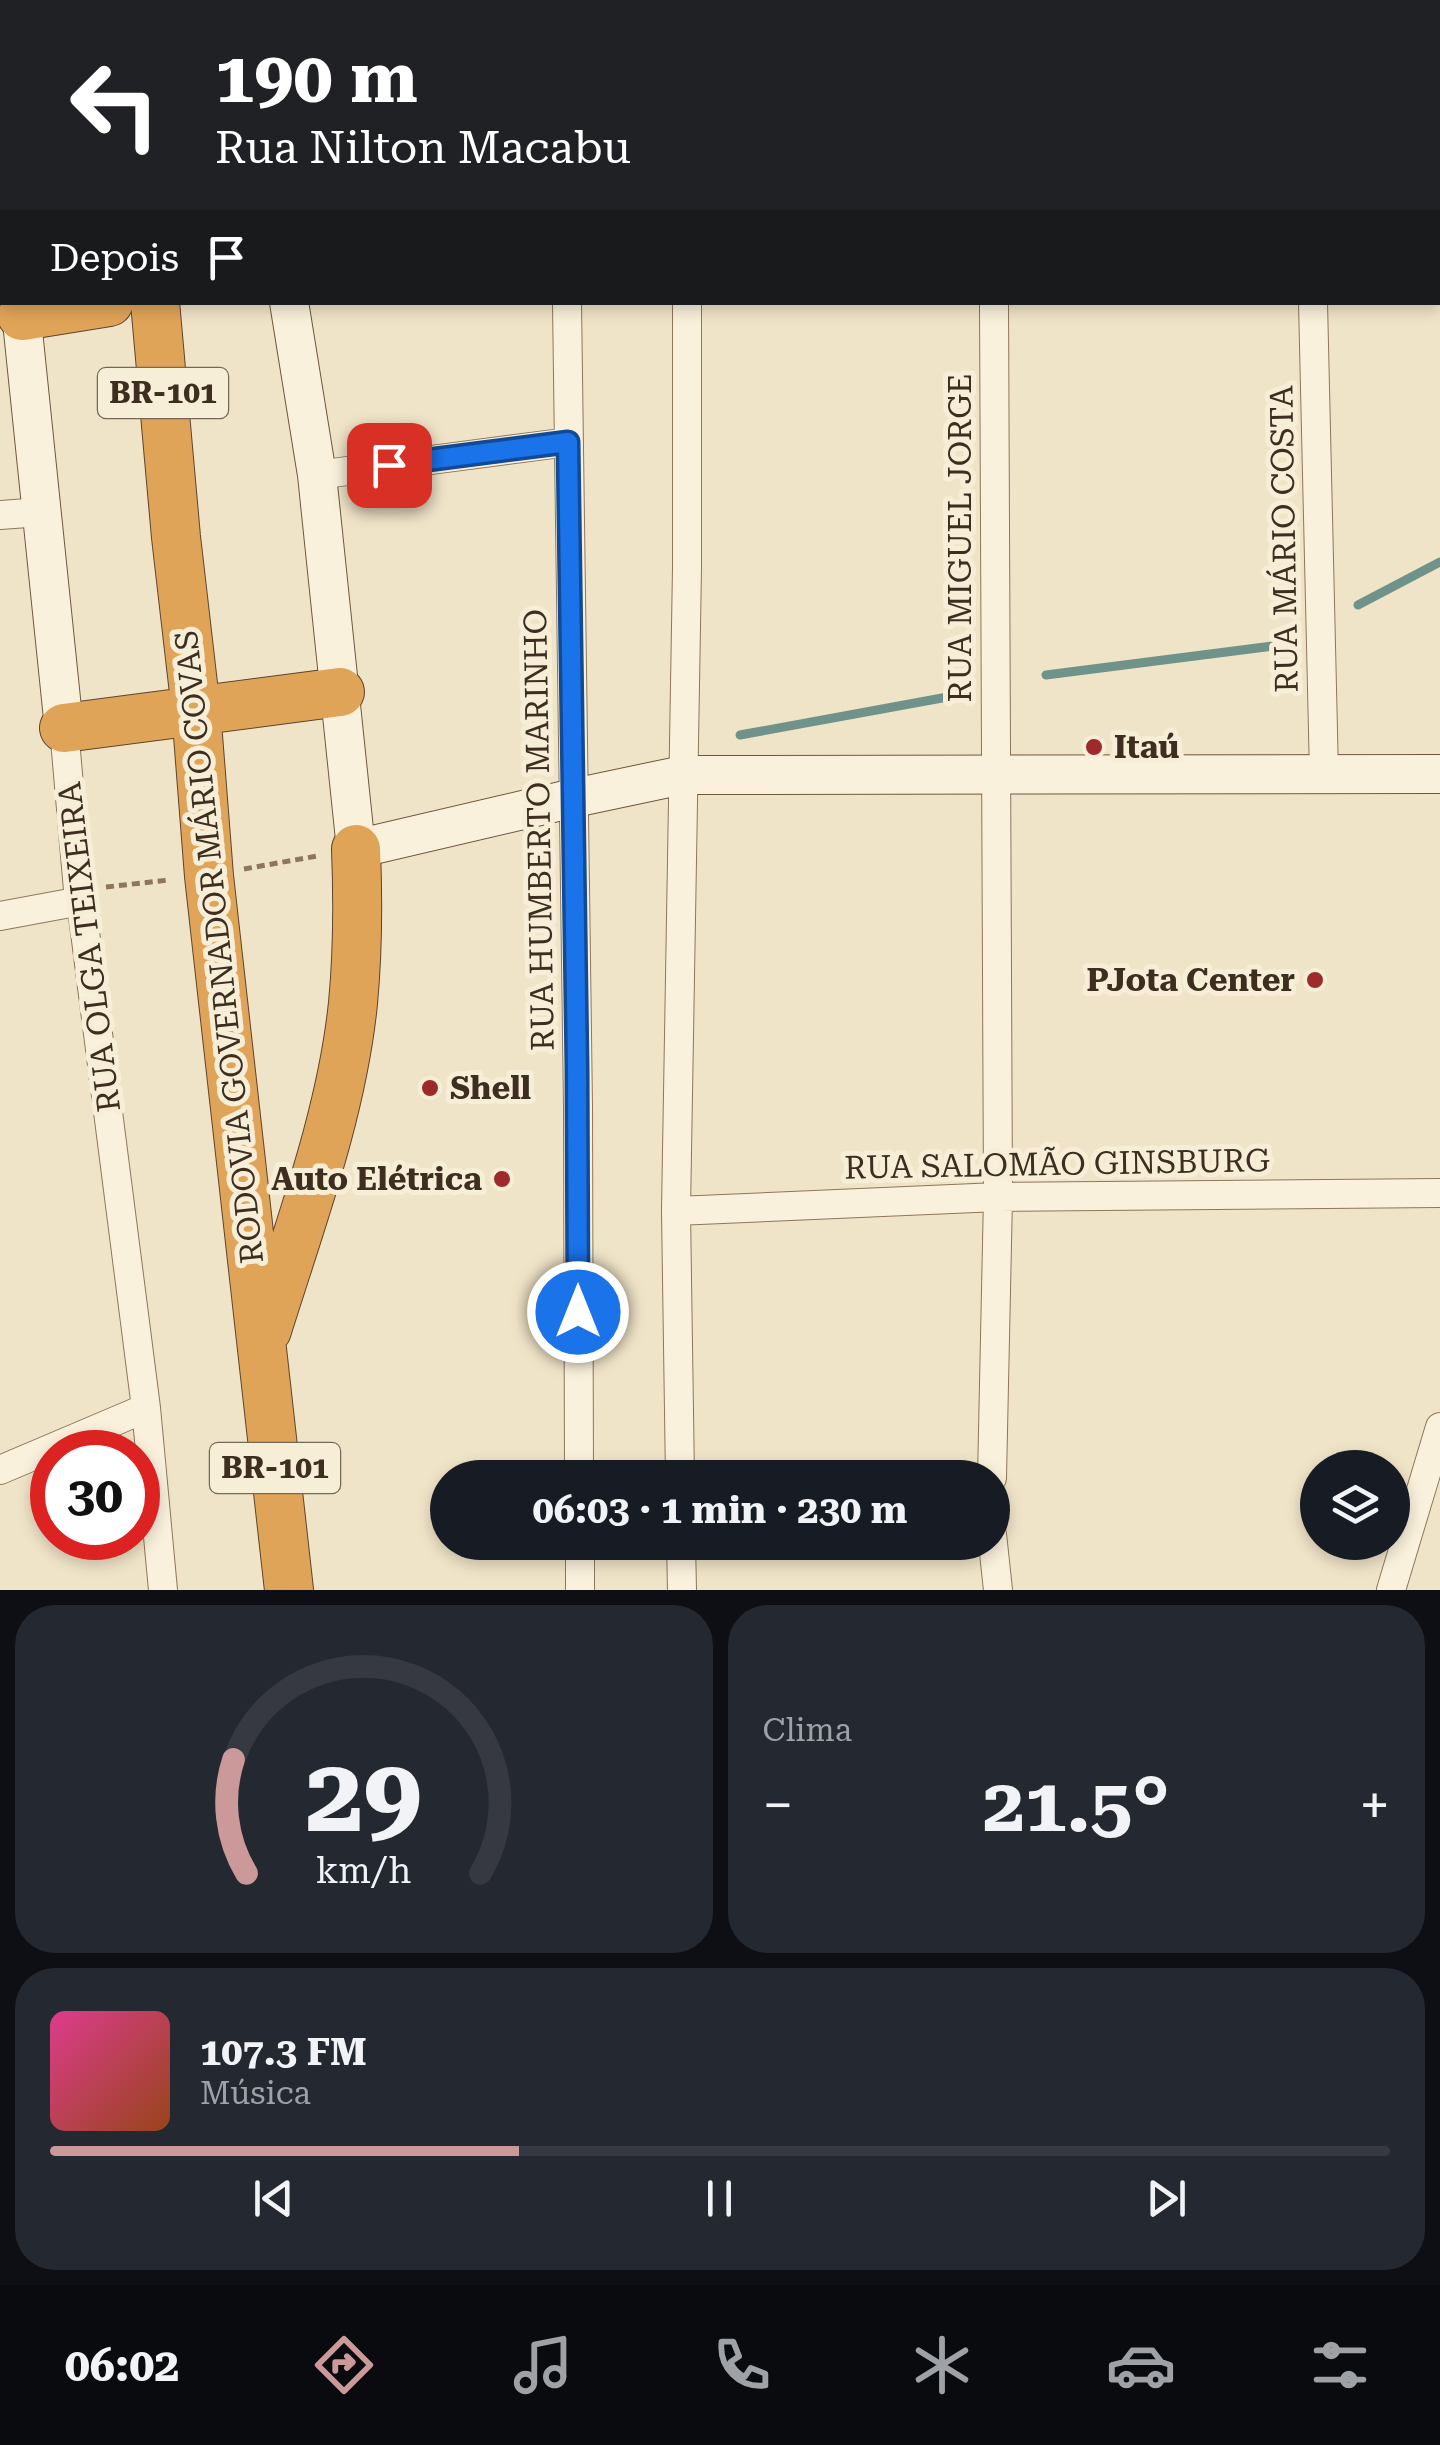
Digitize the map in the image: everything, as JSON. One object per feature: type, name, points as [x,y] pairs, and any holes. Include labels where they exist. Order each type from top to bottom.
[{"type":"highway","points":[[21,309],[71,305]]},
{"type":"highway","name":"RODOVIA GOVERNADOR MÁRIO COVAS","points":[[155,305],[209,876],[289,1590]]},
{"type":"highway","points":[[64,728],[340,692]]},
{"type":"highway","points":[[261,1348],[316,1174],[341,1077],[353,1006],[359,926],[356,848]]},
{"type":"street","points":[[290,305],[318,475],[356,848],[683,775],[1440,774]]},
{"type":"street","name":"RUA HUMBERTO MARINHO","points":[[566,305],[579,1460]]},
{"type":"street","points":[[680,1460],[676,1211],[688,568],[688,305]]},
{"type":"street","name":"RUA MIGUEL JORGE","points":[[992,1460],[998,1196],[994,305]]},
{"type":"street","name":"RUA MÁRIO COSTA","points":[[1314,305],[1324,774]]},
{"type":"street","name":"RUA OLGA TEIXEIRA","points":[[21,309],[78,890],[146,1408],[163,1590]]},
{"type":"street","points":[[318,475],[568,442]]},
{"type":"street","points":[[0,515],[41,512]]},
{"type":"street","points":[[0,916],[81,901]]},
{"type":"street","name":"RUA SALOMÃO GINSBURG","points":[[676,1211],[998,1196],[1440,1193]]},
{"type":"street","points":[[0,1470],[146,1408]]},
{"type":"street","points":[[1391,1590],[1440,1427]]},
{"type":"street","points":[[580,1560],[580,1590]]},
{"type":"street","points":[[681,1560],[682,1590]]},
{"type":"street","points":[[995,1560],[998,1590]]},
{"type":"waterway","points":[[1358,605],[1440,562]]},
{"type":"waterway","points":[[1046,675],[1273,646]]},
{"type":"waterway","points":[[740,735],[953,696]]},
{"type":"place","name":"Itaú","points":[[1094,747]]},
{"type":"place","name":"PJota Center","points":[[1315,980]]},
{"type":"place","name":"Shell","points":[[430,1088]]},
{"type":"place","name":"Auto Elétrica","points":[[502,1179]]},
{"type":"route","points":[[389,465],[568,442],[578,1312]]}]
